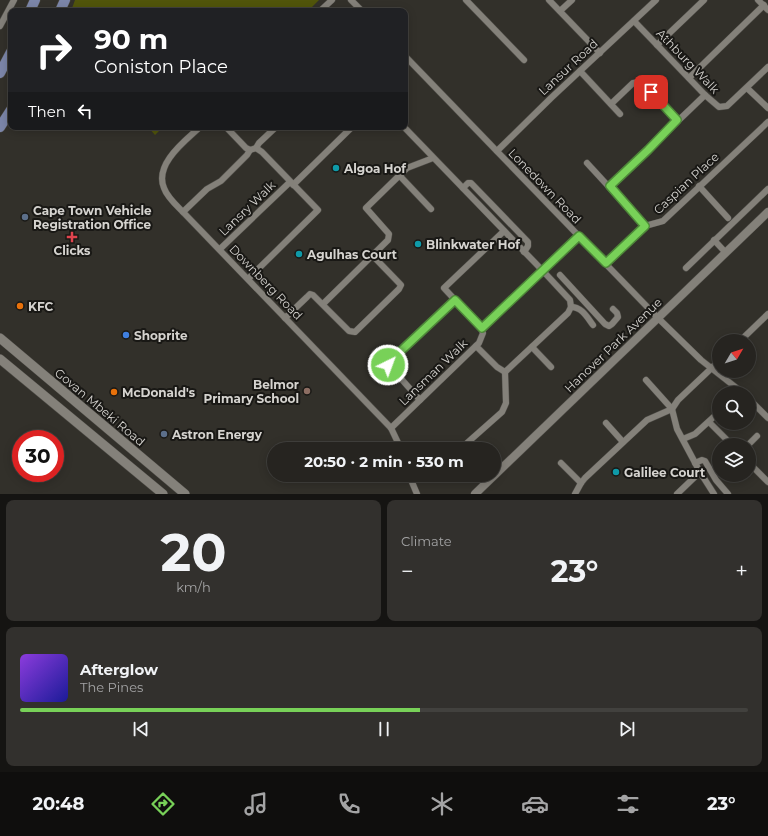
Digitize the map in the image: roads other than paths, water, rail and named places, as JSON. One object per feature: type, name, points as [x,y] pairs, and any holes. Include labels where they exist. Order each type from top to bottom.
[{"type":"main road","points":[[0,72],[8,57]]},
{"type":"main road","points":[[0,127],[8,115]]},
{"type":"main road","name":"Govan Mbeki Road","points":[[0,338],[184,494]]},
{"type":"main road","points":[[0,359],[163,494]]},
{"type":"street","points":[[323,8],[332,0]]},
{"type":"street","points":[[351,0],[359,8]]},
{"type":"street","points":[[466,0],[524,60]]},
{"type":"street","points":[[550,0],[600,53]]},
{"type":"street","points":[[560,11],[572,0]]},
{"type":"street","name":"Lansur Road","points":[[497,151],[551,98],[656,0]]},
{"type":"street","points":[[657,45],[704,0]]},
{"type":"street","points":[[689,78],[766,8],[758,0]]},
{"type":"street","points":[[0,26],[8,11]]},
{"type":"street","name":"Athburg Walk","points":[[634,21],[716,106],[723,107],[729,105],[768,67]]},
{"type":"street","name":"Lonedown Road","points":[[408,59],[658,318],[701,360],[734,386]]},
{"type":"street","points":[[580,71],[620,114]]},
{"type":"street","points":[[611,104],[633,83],[641,82],[677,120]]},
{"type":"street","points":[[746,88],[768,108]]},
{"type":"street","points":[[587,163],[610,186],[677,120],[705,95]]},
{"type":"street","name":"Caspian Place","points":[[610,186],[645,226],[663,221],[768,122]]},
{"type":"street","name":"Downberg Road","points":[[197,130],[172,154],[166,163],[162,176],[163,188],[183,212],[391,428],[398,442]]},
{"type":"street","name":"Lansry Walk","points":[[229,130],[246,148],[262,152],[318,210],[248,279]]},
{"type":"street","points":[[183,212],[207,190],[221,181],[273,130]]},
{"type":"street","name":"Lansry Walk","points":[[220,249],[349,130]]},
{"type":"street","points":[[407,130],[570,300],[571,307],[568,313],[505,372],[506,403],[502,412],[469,442]]},
{"type":"street","points":[[323,304],[387,243],[390,236],[366,208],[409,167],[433,158]]},
{"type":"street","points":[[399,176],[431,209]]},
{"type":"street","points":[[463,188],[468,183],[471,183],[528,242],[528,246],[524,252]]},
{"type":"street","points":[[699,186],[728,218]]},
{"type":"street","points":[[686,268],[768,189]]},
{"type":"street","name":"Hanover Park Avenue","points":[[475,494],[768,212]]},
{"type":"street","points":[[606,263],[645,226]]},
{"type":"street","points":[[504,231],[444,288],[482,328],[579,236]]},
{"type":"street","points":[[714,240],[726,253]]},
{"type":"street","points":[[285,318],[310,294],[323,304],[349,331],[353,332],[399,289],[401,285],[373,256]]},
{"type":"street","points":[[560,275],[605,324],[609,326],[618,318],[617,313],[613,308]]},
{"type":"street","points":[[564,294],[571,287]]},
{"type":"street","points":[[420,400],[388,364],[455,300]]},
{"type":"street","points":[[571,307],[576,307],[580,310],[593,325]]},
{"type":"street","points":[[747,334],[768,314]]},
{"type":"street","name":"Lansman Walk","points":[[391,428],[476,346],[482,335],[482,328]]},
{"type":"street","points":[[476,346],[497,367],[505,372]]},
{"type":"street","points":[[532,347],[551,368]]},
{"type":"street","points":[[575,494],[581,483],[623,442],[647,420],[672,408],[678,400],[711,368]]},
{"type":"street","points":[[646,380],[672,408],[674,421],[695,463],[714,494]]},
{"type":"street","points":[[756,406],[768,418]]},
{"type":"street","points":[[683,439],[695,434],[712,419]]},
{"type":"street","points":[[709,422],[725,438]]},
{"type":"street","points":[[606,423],[623,442]]},
{"type":"street","points":[[695,463],[703,460],[705,461],[716,480],[728,494]]},
{"type":"street","points":[[561,463],[581,483]]},
{"type":"street","points":[[756,470],[767,480]]},
{"type":"street","points":[[677,494],[700,472]]},
{"type":"street","points":[[412,482],[417,494]]},
{"type":"place","name":"Algoa Hof","points":[[336,168]]},
{"type":"place","name":"Cape Town Vehicle Registration Office","points":[[25,217]]},
{"type":"place","name":"Clicks","points":[[72,237]]},
{"type":"place","name":"Blinkwater Hof","points":[[418,244]]},
{"type":"place","name":"Agulhas Court","points":[[299,254]]},
{"type":"place","name":"KFC","points":[[20,306]]},
{"type":"place","name":"Shoprite","points":[[126,335]]},
{"type":"place","name":"Belmor Primary School","points":[[307,391]]},
{"type":"place","name":"McDonald's","points":[[114,392]]},
{"type":"place","name":"Astron Energy","points":[[164,434]]},
{"type":"place","name":"Galilee Court","points":[[616,472]]}]
